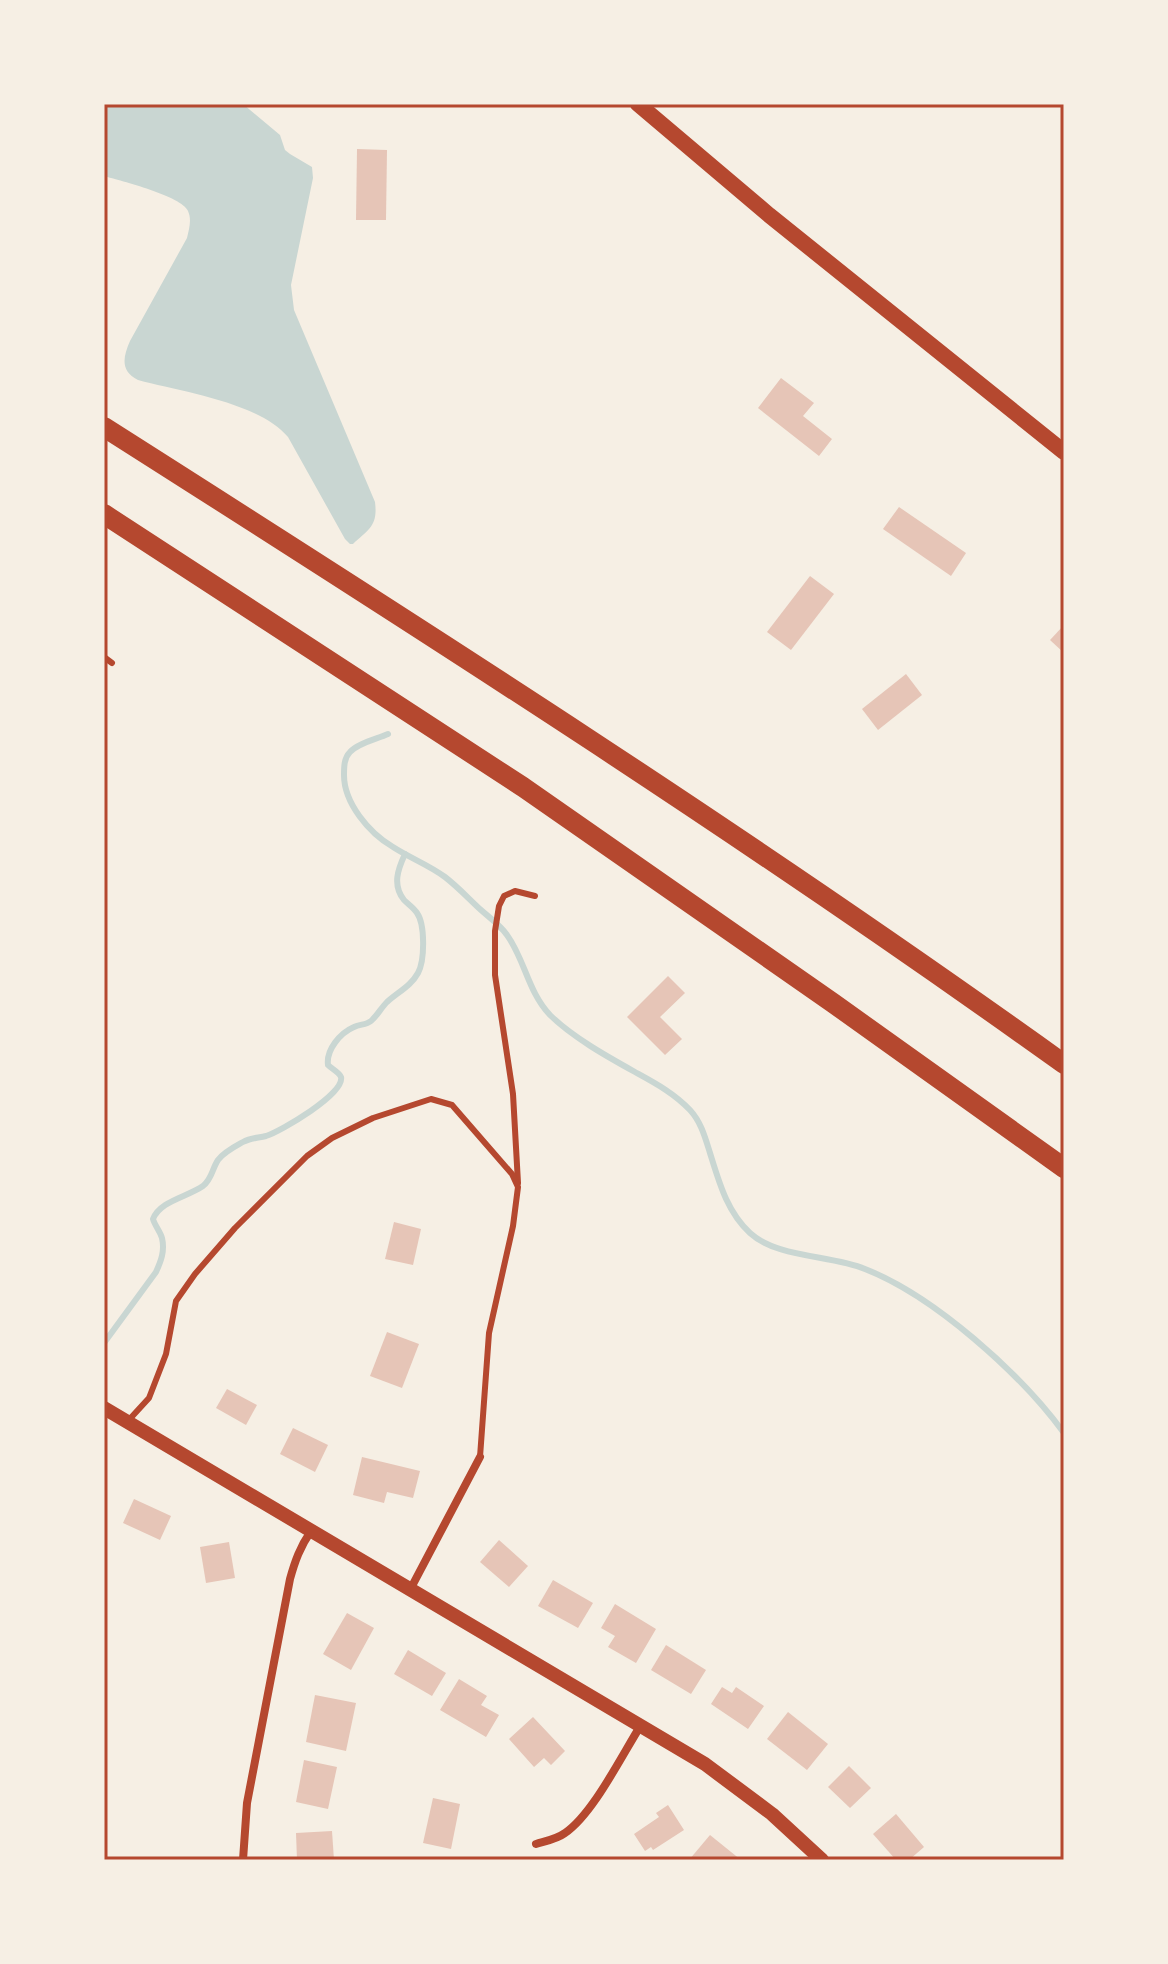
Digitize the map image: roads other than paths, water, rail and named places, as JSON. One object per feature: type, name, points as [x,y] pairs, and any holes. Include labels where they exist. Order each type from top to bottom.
[{"type":"highway","points":[[104,427],[525,696],[775,863],[1064,1064]]},
{"type":"highway","points":[[104,514],[523,787],[1064,1168]]},
{"type":"main road","points":[[638,104],[769,215],[1064,452]]},
{"type":"street","points":[[104,1408],[705,1764],[772,1814],[822,1860]]},
{"type":"street","points":[[411,1588],[480,1457]]},
{"type":"street","points":[[243,1860],[247,1803],[290,1579],[301,1545],[311,1531]]},
{"type":"street","points":[[536,1844],[566,1833],[588,1811],[641,1724]]},
{"type":"lane","points":[[104,657],[112,663]]},
{"type":"lane","points":[[480,1457],[489,1333],[513,1226],[518,1187],[513,1094],[495,975],[495,931],[504,896],[515,891],[535,896]]},
{"type":"lane","points":[[127,1422],[149,1398],[166,1354],[176,1301],[235,1228],[307,1156],[332,1138],[373,1118],[431,1099],[452,1105],[512,1174],[518,1187]]},
{"type":"waterway","points":[[388,734],[358,746],[345,760],[345,786],[360,816],[384,841],[445,877],[502,928],[550,1015],[591,1046],[664,1089],[690,1110],[702,1130],[730,1206],[742,1225],[761,1241],[775,1247],[851,1264],[892,1281],[919,1298],[947,1317],[1000,1362],[1064,1433]]},
{"type":"waterway","points":[[104,1343],[156,1272],[163,1252],[161,1235],[153,1219],[157,1213],[203,1186],[218,1160],[229,1150],[285,1127],[333,1093],[341,1077],[328,1065],[335,1043],[349,1030],[371,1021],[387,1002],[415,978],[423,951],[423,933],[420,918],[398,889],[398,871],[405,854]]}]
